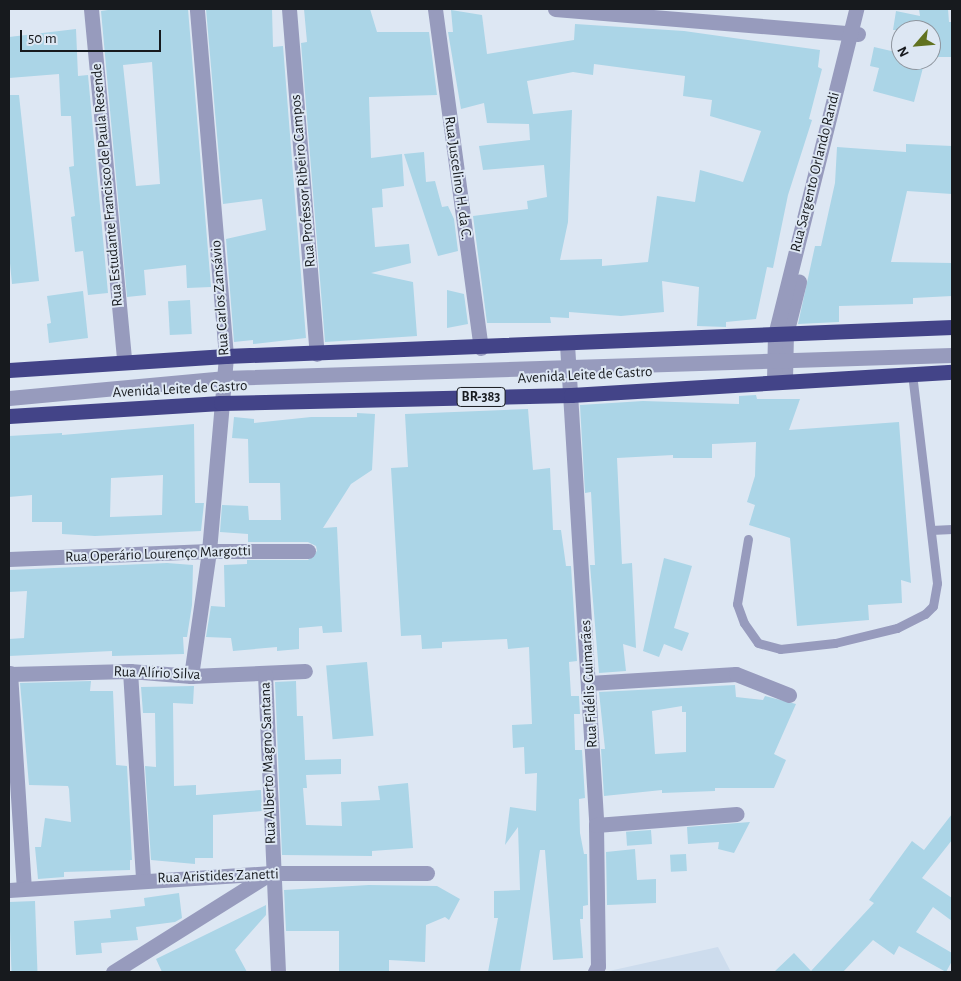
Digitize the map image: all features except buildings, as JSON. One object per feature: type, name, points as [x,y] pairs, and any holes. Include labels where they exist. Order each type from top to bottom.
[{"type":"highway","name":"Avenida Leite de Castro","points":[[9,370],[124,361],[226,356],[481,348],[952,327]]},
{"type":"highway","name":"Avenida Leite de Castro","points":[[9,416],[220,404],[571,395],[952,372]]},
{"type":"street","name":"Rua Estudante Francisco de Paula Resende","points":[[91,9],[124,361]]},
{"type":"street","name":"Rua Carlos Zansávio","points":[[191,676],[208,551],[220,404],[226,356],[197,9]]},
{"type":"street","name":"Rua Professor Ribeiro Campos","points":[[289,9],[317,354]]},
{"type":"street","name":"Rua Juscelino H. da C.","points":[[435,9],[481,348]]},
{"type":"street","points":[[555,9],[853,35]]},
{"type":"street","name":"Rua Sargento Orlando Randi","points":[[780,381],[778,360],[781,334],[853,35],[856,9]]},
{"type":"street","name":"Rua Sargento Orlando Randi","points":[[853,35],[865,9]]},
{"type":"street","name":"Rua Fidélis Guimarães","points":[[567,344],[589,682],[596,825],[598,966],[595,972]]},
{"type":"street","points":[[9,398],[223,378],[952,355]]},
{"type":"street","name":"Rua Operário Lourenço Margotti","points":[[9,559],[208,551],[308,551]]},
{"type":"street","points":[[130,671],[143,879]]},
{"type":"street","name":"Rua Alírio Silva","points":[[9,673],[130,671],[191,676],[305,672]]},
{"type":"street","points":[[9,673],[16,888]]},
{"type":"street","name":"Rua Alberto Magno Santana","points":[[265,674],[271,873],[278,972]]},
{"type":"street","points":[[589,682],[736,674],[788,695]]},
{"type":"street","points":[[596,825],[737,814]]},
{"type":"street","points":[[113,972],[271,873]]},
{"type":"street","name":"Rua Aristides Zanetti","points":[[16,888],[143,879],[271,873],[427,873]]},
{"type":"lane","points":[[748,539],[737,604],[744,623],[758,643],[780,649],[835,643],[897,628],[925,614],[933,606],[937,583],[912,374]]},
{"type":"lane","points":[[931,530],[952,530]]},
{"type":"shaded area","points":[[718,947],[731,972],[608,972],[609,971]]}]
